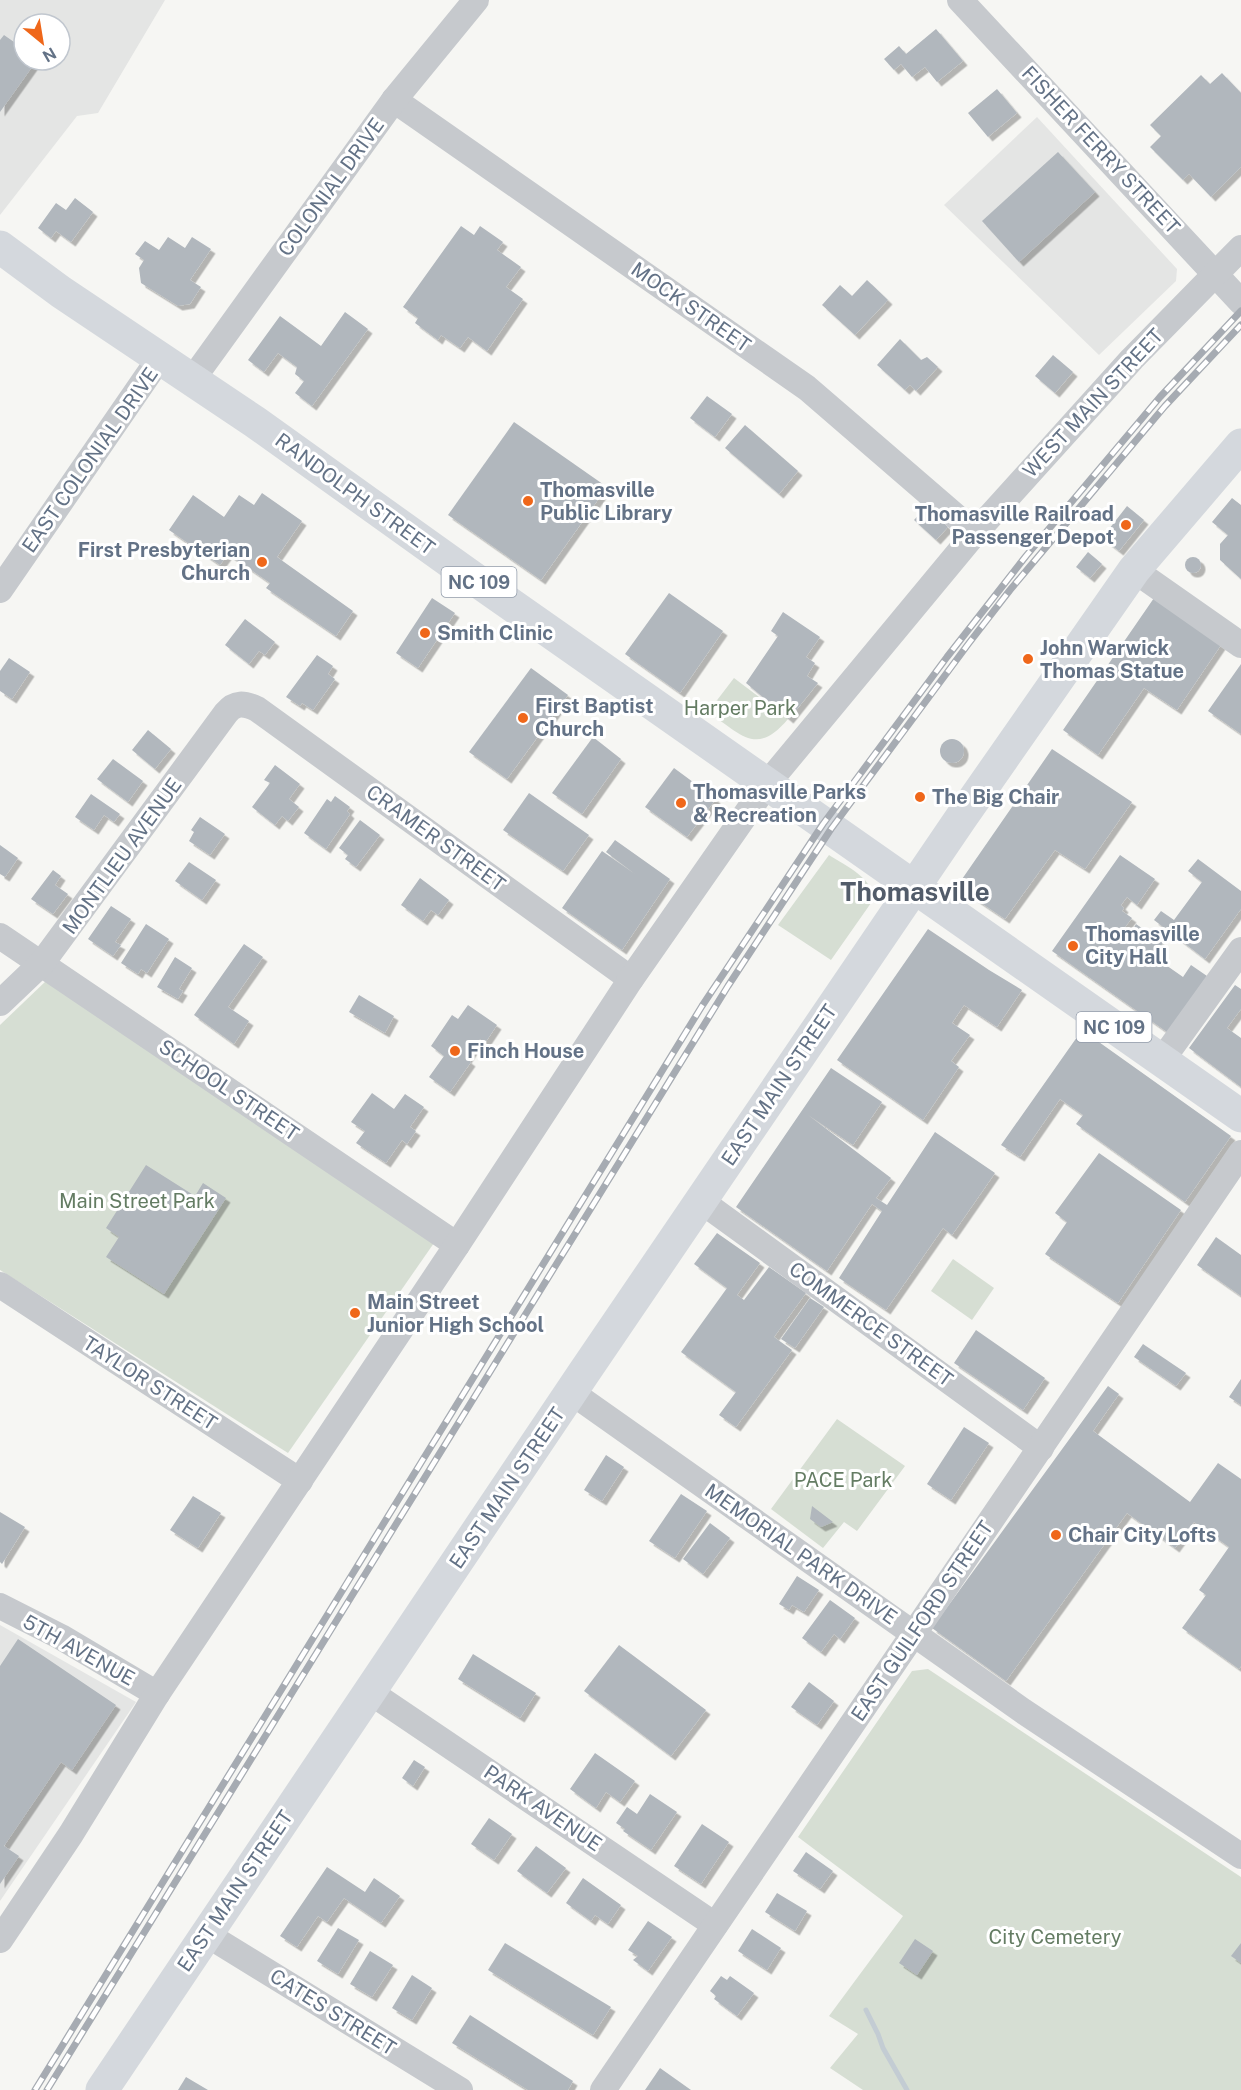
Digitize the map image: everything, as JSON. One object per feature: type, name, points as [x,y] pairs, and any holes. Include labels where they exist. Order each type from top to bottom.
[{"type":"main road","name":"RANDOLPH STREET","points":[[0,247],[61,292],[255,422],[767,784]]},
{"type":"main road","points":[[914,887],[1134,570],[1241,445]]},
{"type":"main road","name":"NC 109","points":[[767,784],[1241,1116]]},
{"type":"main road","name":"EAST MAIN STREET","points":[[102,2090],[914,887]]},
{"type":"street","name":"COLONIAL DRIVE","points":[[192,380],[394,100],[476,0]]},
{"type":"street","name":"FISHER FERRY STREET","points":[[960,0],[1241,302]]},
{"type":"street","name":"MOCK STREET","points":[[394,100],[807,388],[975,533]]},
{"type":"street","name":"WEST MAIN STREET","points":[[767,784],[975,533],[1132,359],[1241,248]]},
{"type":"street","name":"EAST COLONIAL DRIVE","points":[[0,590],[159,359]]},
{"type":"street","points":[[1134,570],[1241,645]]},
{"type":"street","name":"MONTLIEU AVENUE","points":[[0,1003],[42,963],[226,713],[238,704]]},
{"type":"street","name":"CRAMER STREET","points":[[238,704],[248,704],[257,709],[631,979]]},
{"type":"street","points":[[0,1940],[71,1834],[157,1694],[458,1245],[631,979],[767,784]]},
{"type":"street","name":"SCHOOL STREET","points":[[0,936],[458,1245]]},
{"type":"street","points":[[1162,1060],[1241,950]]},
{"type":"street","name":"EAST GUILFORD STREET","points":[[603,2090],[1241,1153]]},
{"type":"street","name":"COMMERCE STREET","points":[[701,1201],[1041,1448]]},
{"type":"street","name":"TAYLOR STREET","points":[[0,1285],[300,1481]]},
{"type":"street","name":"MEMORIAL PARK DRIVE","points":[[571,1392],[1023,1711],[1241,1856]]},
{"type":"street","name":"5TH AVENUE","points":[[0,1606],[61,1637],[157,1694]]},
{"type":"street","name":"PARK AVENUE","points":[[370,1692],[715,1925]]},
{"type":"street","name":"CATES STREET","points":[[206,1934],[459,2090]]},
{"type":"shaded area","points":[[0,0],[165,0],[98,113],[77,116],[0,215]]},
{"type":"shaded area","points":[[1037,117],[1177,269],[1176,281],[1099,355],[944,205]]},
{"type":"shaded area","points":[[0,1625],[136,1702],[0,1901]]},
{"type":"green space","name":"Harper Park","points":[[734,678],[788,719],[777,731],[767,737],[748,738],[708,712]]},
{"type":"green space","points":[[829,855],[859,874],[870,887],[872,895],[871,903],[831,960],[778,925]]},
{"type":"green space","name":"Main Street Park","points":[[47,980],[434,1243],[288,1453],[0,1270],[0,1025]]},
{"type":"green space","points":[[953,1259],[994,1288],[972,1320],[931,1291]]},
{"type":"green space","name":"PACE Park","points":[[837,1419],[905,1466],[857,1531],[844,1522],[823,1548],[771,1509]]},
{"type":"green space","name":"City Cemetery","points":[[928,1669],[1241,1877],[1241,2090],[863,2090],[830,2068],[858,2034],[829,2016],[903,1916],[798,1837],[912,1671]]},
{"type":"building","points":[[936,29],[963,61],[937,82],[925,67],[912,77],[901,64],[894,70],[884,59],[899,46],[906,54]]},
{"type":"building","points":[[4,35],[12,41],[12,72],[28,72],[0,112],[0,40]]},
{"type":"building","points":[[1222,73],[1241,93],[1241,167],[1211,197],[1189,174],[1183,180],[1150,147],[1161,136],[1150,125],[1201,75],[1210,84]]},
{"type":"building","points":[[997,89],[1017,113],[988,137],[968,113]]},
{"type":"building","points":[[1058,152],[1095,192],[1019,262],[982,221]]},
{"type":"building","points":[[75,198],[93,212],[71,242],[56,231],[51,238],[38,228],[56,203],[66,210]]},
{"type":"building","points":[[461,226],[474,235],[480,226],[503,242],[497,250],[521,267],[506,287],[523,299],[487,351],[468,337],[460,348],[441,335],[438,340],[415,323],[418,318],[403,307]]},
{"type":"building","points":[[168,237],[185,248],[192,237],[211,249],[190,280],[201,287],[190,304],[178,306],[141,283],[139,268],[144,260],[135,254],[145,241],[159,250]]},
{"type":"building","points":[[867,280],[888,300],[855,335],[822,305],[840,285],[852,296]]},
{"type":"building","points":[[345,312],[368,329],[312,406],[295,393],[304,381],[295,374],[297,367],[278,353],[264,372],[248,360],[280,316],[321,346]]},
{"type":"building","points":[[900,339],[921,360],[927,357],[938,367],[916,391],[910,385],[905,390],[877,365]]},
{"type":"building","points":[[1053,355],[1073,372],[1055,393],[1035,376]]},
{"type":"building","points":[[707,396],[732,414],[715,437],[690,418]]},
{"type":"building","name":"Thomasville Public Library","points":[[514,422],[607,487],[541,580],[448,515]]},
{"type":"building","points":[[745,425],[798,471],[779,494],[725,448]]},
{"type":"building","name":"First Presbyterian Church","points":[[262,493],[302,521],[277,557],[353,611],[336,636],[266,588],[270,583],[228,554],[220,565],[169,530],[193,495],[224,517],[239,495],[254,505]]},
{"type":"building","points":[[1232,498],[1241,505],[1241,579],[1220,560],[1220,544],[1228,535],[1212,522]]},
{"type":"building","name":"Thomasville Railroad Passenger Depot","points":[[1127,506],[1144,520],[1119,551],[1102,538]]},
{"type":"building","points":[[926,507],[948,527],[936,540],[914,520]]},
{"type":"building","points":[[1088,552],[1102,564],[1090,578],[1076,567]]},
{"type":"building","points":[[1190,557],[1196,557],[1201,565],[1199,571],[1190,573],[1185,568],[1185,562]]},
{"type":"building","points":[[669,593],[723,631],[680,693],[625,654]]},
{"type":"building","name":"Smith Clinic","points":[[432,598],[455,613],[418,668],[396,653]]},
{"type":"building","points":[[1154,598],[1221,645],[1177,710],[1144,688],[1098,755],[1063,730]]},
{"type":"building","points":[[783,612],[820,637],[806,657],[815,663],[807,676],[818,683],[789,719],[746,683],[778,636],[771,631]]},
{"type":"building","points":[[245,619],[275,642],[265,655],[259,651],[249,664],[225,645]]},
{"type":"building","points":[[317,655],[333,666],[328,674],[335,679],[313,710],[302,703],[300,706],[286,697]]},
{"type":"building","points":[[9,658],[30,672],[12,699],[0,691],[0,671]]},
{"type":"building","points":[[1241,664],[1241,734],[1208,711]]},
{"type":"building","name":"First Baptist Church","points":[[531,668],[568,695],[507,779],[469,752]]},
{"type":"building","points":[[148,730],[171,749],[155,769],[132,750]]},
{"type":"building","points":[[593,737],[621,759],[582,814],[552,793]]},
{"type":"building","points":[[952,739],[960,743],[964,751],[960,759],[952,763],[944,759],[940,751],[944,743]]},
{"type":"building","points":[[1052,749],[1132,802],[1085,869],[1055,850],[1005,919],[962,890],[960,882]]},
{"type":"building","points":[[113,759],[143,781],[128,802],[97,779]]},
{"type":"building","points":[[275,765],[300,784],[289,799],[299,807],[288,821],[282,816],[275,825],[252,807],[270,783],[264,780]]},
{"type":"building","name":"Thomasville Parks & Recreation","points":[[674,768],[716,799],[687,837],[645,807]]},
{"type":"building","points":[[529,793],[589,835],[563,871],[503,830]]},
{"type":"building","points":[[91,794],[120,814],[114,822],[104,815],[94,830],[75,817]]},
{"type":"building","points":[[335,796],[350,807],[347,811],[350,814],[326,849],[304,833],[327,799],[331,802]]},
{"type":"building","points":[[200,817],[225,834],[210,855],[189,841],[194,832],[191,830]]},
{"type":"building","points":[[360,820],[380,835],[356,867],[345,859],[348,855],[339,848]]},
{"type":"building","points":[[615,840],[670,879],[622,950],[562,908],[602,851],[635,874],[606,852]]},
{"type":"building","points":[[0,845],[18,858],[5,877],[0,874]]},
{"type":"building","points":[[1120,855],[1155,879],[1137,905],[1127,897],[1121,905],[1124,908],[1122,911],[1132,918],[1122,931],[1129,936],[1136,924],[1163,943],[1153,956],[1183,977],[1191,965],[1207,976],[1167,1032],[1052,951]]},
{"type":"building","points":[[1198,859],[1241,891],[1241,909],[1205,959],[1154,920],[1161,911],[1174,920],[1202,882],[1188,871]]},
{"type":"building","points":[[189,862],[216,880],[202,900],[175,881]]},
{"type":"building","points":[[53,870],[61,876],[55,885],[68,894],[53,914],[31,899]]},
{"type":"building","points":[[420,878],[449,900],[438,915],[431,910],[423,921],[401,905]]},
{"type":"building","points":[[111,906],[131,919],[115,942],[121,945],[113,956],[88,939]]},
{"type":"building","points":[[146,924],[169,939],[147,973],[141,969],[138,974],[121,963]]},
{"type":"building","points":[[928,929],[1022,990],[997,1027],[964,1005],[952,1023],[970,1035],[951,1061],[959,1067],[923,1120],[837,1060]]},
{"type":"building","points":[[244,944],[263,957],[228,1007],[249,1021],[234,1044],[194,1015]]},
{"type":"building","points":[[175,957],[192,968],[179,989],[183,991],[178,999],[157,987]]},
{"type":"building","points":[[1235,985],[1241,989],[1241,1009],[1227,1028],[1241,1038],[1241,1087],[1189,1048]]},
{"type":"building","points":[[359,995],[394,1016],[385,1033],[349,1012]]},
{"type":"building","name":"Finch House","points":[[468,1005],[497,1025],[485,1043],[480,1039],[467,1059],[471,1062],[450,1092],[429,1077],[444,1056],[431,1046],[452,1015],[458,1019]]},
{"type":"building","points":[[1082,1030],[1231,1136],[1185,1202],[1076,1124],[1083,1115],[1060,1099],[1020,1157],[1001,1145]]},
{"type":"building","points":[[831,1068],[882,1102],[853,1145],[808,1115],[891,1178],[876,1198],[887,1205],[935,1132],[995,1173],[952,1235],[943,1228],[886,1310],[839,1278],[882,1211],[872,1204],[827,1271],[736,1207]]},
{"type":"building","points":[[372,1093],[394,1109],[405,1094],[424,1107],[410,1127],[416,1131],[407,1144],[402,1140],[386,1163],[356,1143],[365,1131],[351,1122]]},
{"type":"building","points":[[1099,1153],[1181,1210],[1118,1303],[1045,1254],[1067,1222],[1055,1213]]},
{"type":"building","points":[[146,1165],[195,1196],[203,1183],[226,1198],[164,1294],[106,1257],[119,1237],[106,1228]]},
{"type":"building","points":[[717,1233],[760,1263],[737,1295],[744,1300],[769,1267],[806,1293],[774,1337],[792,1350],[736,1427],[719,1415],[736,1392],[681,1352],[727,1288],[694,1264]]},
{"type":"building","points":[[1216,1237],[1241,1255],[1241,1296],[1197,1265]]},
{"type":"building","points":[[810,1298],[824,1307],[795,1348],[781,1339]]},
{"type":"building","points":[[976,1330],[1045,1378],[1023,1410],[954,1363]]},
{"type":"building","points":[[1143,1344],[1186,1373],[1176,1386],[1134,1357]]},
{"type":"building","points":[[1241,1379],[1241,1405],[1229,1397]]},
{"type":"building","name":"Chair City Lofts","points":[[1108,1386],[1119,1394],[1093,1431],[1190,1502],[1218,1463],[1241,1479],[1241,1666],[1239,1669],[1182,1628],[1206,1595],[1199,1590],[1229,1547],[1194,1522],[1175,1548],[1127,1513],[1006,1681],[932,1628]]},
{"type":"building","points":[[964,1427],[989,1443],[951,1500],[927,1484]]},
{"type":"building","points":[[606,1455],[624,1467],[602,1501],[584,1490]]},
{"type":"building","points":[[681,1494],[707,1511],[675,1558],[649,1541]]},
{"type":"building","points":[[193,1496],[221,1513],[198,1548],[170,1530]]},
{"type":"building","points":[[812,1506],[833,1522],[821,1527],[810,1519]]},
{"type":"building","points":[[0,1512],[25,1527],[2,1564],[0,1562]]},
{"type":"building","points":[[710,1523],[730,1538],[703,1574],[683,1559]]},
{"type":"building","points":[[797,1576],[819,1590],[804,1612],[792,1605],[789,1610],[779,1604]]},
{"type":"building","points":[[830,1600],[855,1618],[840,1639],[834,1634],[821,1652],[802,1638]]},
{"type":"building","points":[[18,1639],[116,1705],[72,1770],[61,1762],[4,1846],[19,1856],[0,1884],[0,1666]]},
{"type":"building","points":[[619,1645],[706,1710],[671,1756],[584,1691]]},
{"type":"building","points":[[473,1654],[536,1693],[520,1718],[458,1679]]},
{"type":"building","points":[[809,1682],[834,1701],[817,1725],[791,1707]]},
{"type":"building","points":[[595,1753],[635,1781],[620,1802],[606,1792],[596,1808],[570,1789]]},
{"type":"building","points":[[414,1760],[425,1767],[413,1786],[402,1778]]},
{"type":"building","points":[[650,1794],[677,1812],[651,1850],[623,1831],[625,1829],[616,1823],[627,1807],[637,1814]]},
{"type":"building","points":[[489,1818],[512,1834],[494,1860],[471,1844]]},
{"type":"building","points":[[702,1824],[729,1842],[701,1884],[674,1866]]},
{"type":"building","points":[[536,1846],[566,1868],[547,1893],[517,1871]]},
{"type":"building","points":[[806,1852],[833,1871],[820,1889],[793,1871]]},
{"type":"building","points":[[327,1867],[365,1892],[374,1878],[400,1896],[381,1923],[344,1898],[327,1922],[318,1916],[297,1947],[280,1936]]},
{"type":"building","points":[[583,1878],[621,1905],[608,1924],[595,1915],[591,1921],[566,1903]]},
{"type":"building","points":[[777,1893],[807,1911],[795,1931],[765,1912]]},
{"type":"building","points":[[648,1921],[672,1937],[648,1971],[633,1960],[638,1956],[628,1950]]},
{"type":"building","points":[[338,1928],[359,1940],[338,1974],[317,1961]]},
{"type":"building","points":[[752,1929],[781,1948],[767,1970],[738,1951]]},
{"type":"building","points":[[915,1939],[933,1951],[917,1975],[899,1963]]},
{"type":"building","points":[[505,1943],[611,2007],[593,2035],[488,1970]]},
{"type":"building","points":[[1241,1943],[1241,1963],[1231,1956]]},
{"type":"building","points":[[370,1951],[393,1965],[372,1997],[350,1984]]},
{"type":"building","points":[[412,1975],[432,1988],[412,2020],[392,2008]]},
{"type":"building","points":[[721,1976],[727,1980],[730,1976],[754,1993],[737,2016],[714,1999],[716,1996],[710,1991]]},
{"type":"building","points":[[470,2015],[573,2081],[568,2090],[528,2090],[452,2043]]},
{"type":"building","points":[[660,2068],[691,2090],[645,2090]]},
{"type":"building","points":[[186,2077],[208,2090],[178,2090]]},
{"type":"waterway","points":[[866,2010],[883,2048],[907,2090]]},
{"type":"railway","points":[[35,2090],[702,1006],[823,824],[947,657],[1026,556],[1160,397],[1241,311]]},
{"type":"railway","points":[[47,2090],[728,986],[831,829],[1010,590],[1165,406],[1241,325]]},
{"type":"place","name":"Thomasville Public Library","points":[[528,501]]},
{"type":"place","name":"Thomasville Railroad Passenger Depot","points":[[1126,525]]},
{"type":"place","name":"First Presbyterian Church","points":[[262,562]]},
{"type":"place","name":"Smith Clinic","points":[[425,633]]},
{"type":"place","name":"John Warwick Thomas Statue","points":[[1028,659]]},
{"type":"place","name":"First Baptist Church","points":[[523,718]]},
{"type":"place","name":"The Big Chair","points":[[920,797]]},
{"type":"place","name":"Thomasville Parks & Recreation","points":[[681,803]]},
{"type":"place","name":"Thomasville City Hall","points":[[1073,946]]},
{"type":"place","name":"Finch House","points":[[455,1051]]},
{"type":"place","name":"Main Street Junior High School","points":[[355,1313]]},
{"type":"place","name":"Chair City Lofts","points":[[1056,1535]]},
{"type":"district","name":"Thomasville","points":[[915,891]]}]
